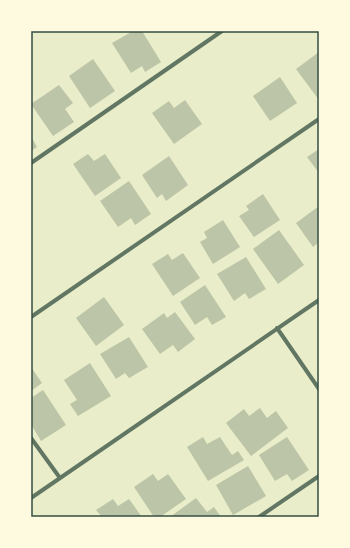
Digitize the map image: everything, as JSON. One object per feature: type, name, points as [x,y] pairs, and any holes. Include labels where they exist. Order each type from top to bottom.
[{"type":"street","points":[[31,163],[222,31]]},
{"type":"street","points":[[31,317],[319,119]]},
{"type":"street","points":[[31,498],[319,300]]},
{"type":"street","points":[[277,328],[319,389]]},
{"type":"street","points":[[31,438],[60,478]]},
{"type":"street","points":[[259,517],[319,476]]},
{"type":"building","points":[[133,31],[142,31],[161,62],[145,72],[142,66],[131,73],[112,43]]},
{"type":"building","points":[[319,52],[319,100],[296,69]]},
{"type":"building","points":[[93,59],[115,91],[90,108],[69,76]]},
{"type":"building","points":[[280,77],[297,103],[270,121],[253,96]]},
{"type":"building","points":[[59,85],[73,103],[65,109],[74,122],[53,136],[31,104]]},
{"type":"building","points":[[185,100],[202,124],[174,144],[152,113],[169,101],[174,108]]},
{"type":"building","points":[[31,136],[37,147],[31,151]]},
{"type":"building","points":[[319,149],[319,173],[307,157]]},
{"type":"building","points":[[88,154],[94,161],[105,154],[121,178],[95,196],[73,164]]},
{"type":"building","points":[[169,156],[188,185],[166,201],[162,194],[157,198],[142,175]]},
{"type":"building","points":[[129,181],[151,214],[135,225],[131,218],[118,227],[100,201]]},
{"type":"building","points":[[263,194],[280,220],[254,237],[239,216],[249,210],[246,206]]},
{"type":"building","points":[[319,206],[319,242],[313,247],[296,223]]},
{"type":"building","points":[[223,220],[240,247],[213,264],[200,242],[207,238],[204,232]]},
{"type":"building","points":[[279,230],[304,265],[278,284],[253,249]]},
{"type":"building","points":[[183,253],[200,278],[173,296],[152,264],[168,254],[172,260]]},
{"type":"building","points":[[246,257],[266,289],[249,299],[245,293],[234,301],[217,274]]},
{"type":"building","points":[[205,285],[226,317],[212,325],[207,317],[195,325],[180,302]]},
{"type":"building","points":[[104,297],[124,325],[96,346],[76,318]]},
{"type":"building","points":[[175,312],[195,339],[178,352],[173,345],[160,354],[142,329],[164,313],[167,318]]},
{"type":"building","points":[[129,337],[148,367],[129,378],[125,373],[116,379],[100,354]]},
{"type":"building","points":[[90,363],[111,396],[78,416],[70,404],[77,400],[64,380]]},
{"type":"building","points":[[31,367],[42,383],[31,391]]},
{"type":"building","points":[[43,390],[66,425],[41,441],[31,424],[31,398]]},
{"type":"building","points":[[260,408],[267,418],[276,411],[288,428],[251,456],[226,423],[244,409],[249,416]]},
{"type":"building","points":[[203,437],[207,444],[220,437],[232,455],[238,451],[244,460],[208,481],[187,447]]},
{"type":"building","points":[[287,437],[309,470],[292,481],[287,474],[275,481],[259,455]]},
{"type":"building","points":[[248,466],[266,496],[233,515],[216,485]]},
{"type":"building","points":[[153,474],[158,481],[168,474],[186,499],[160,517],[154,517],[134,487]]},
{"type":"building","points":[[196,498],[207,512],[214,507],[221,517],[170,517]]},
{"type":"building","points":[[113,499],[118,506],[129,499],[142,517],[102,517],[96,510]]}]
